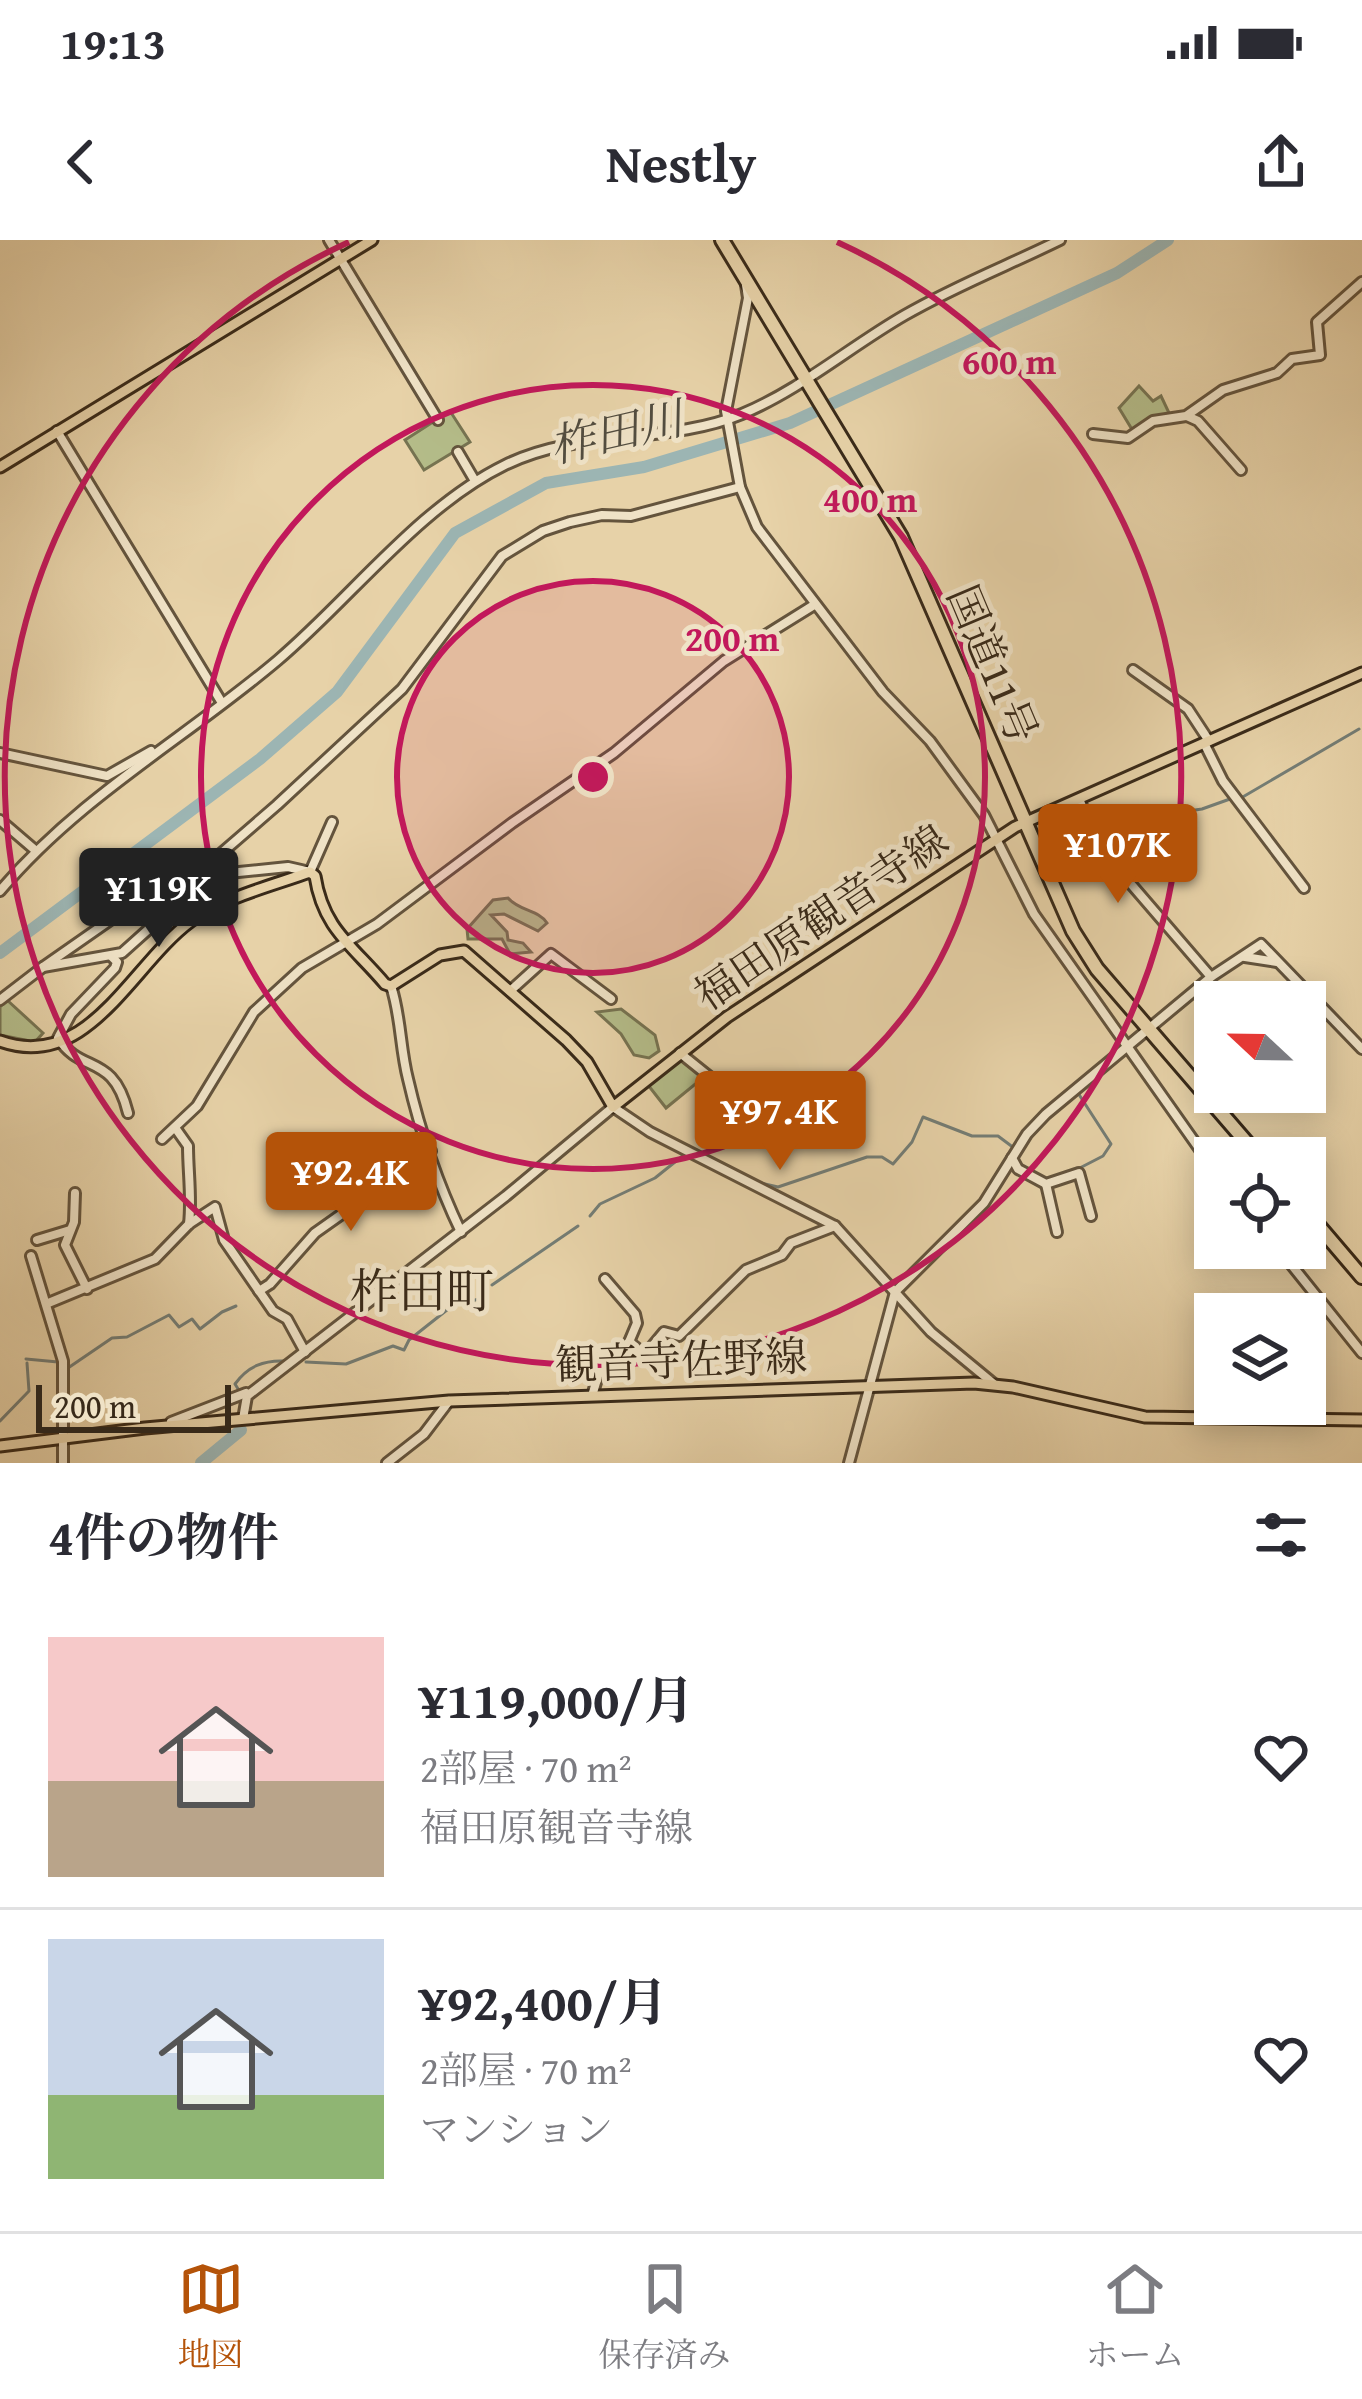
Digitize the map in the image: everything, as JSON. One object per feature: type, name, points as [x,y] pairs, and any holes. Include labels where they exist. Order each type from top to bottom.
[{"type":"highway","name":"国道11号","points":[[722,240],[901,537],[1073,931],[1097,969],[1242,1137]]},
{"type":"highway","points":[[1326,1235],[1362,1277]]},
{"type":"main road","points":[[0,467],[372,240]]},
{"type":"main road","name":"福田原観音寺線","points":[[613,1107],[679,1052],[1027,821],[1362,674]]},
{"type":"main road","points":[[0,1041],[37,1047],[58,1042],[88,1025],[193,919],[310,872],[315,875],[324,913],[346,945],[385,984],[391,986],[440,955],[459,950],[586,1062],[613,1107]]},
{"type":"main road","name":"観音寺佐野線","points":[[0,1446],[448,1401],[868,1386],[994,1384],[1144,1417],[1362,1420]]},
{"type":"street","points":[[329,240],[437,420]]},
{"type":"street","points":[[0,891],[35,850],[298,644],[439,509],[475,481],[556,446],[695,428],[740,415],[927,303],[1060,240]]},
{"type":"street","points":[[744,276],[748,298],[727,417],[740,487],[757,527],[883,692],[930,741],[998,838],[1034,914],[1194,1143]]},
{"type":"street","points":[[1093,434],[1128,439],[1154,421],[1186,416],[1223,390],[1277,373],[1300,356],[1319,355],[1317,322],[1362,282]]},
{"type":"street","points":[[1186,416],[1198,421],[1241,470]]},
{"type":"street","points":[[57,431],[222,703]]},
{"type":"street","points":[[458,452],[475,481]]},
{"type":"street","points":[[43,968],[122,953],[402,689],[494,565],[513,548],[569,522],[602,515],[632,516],[740,487]]},
{"type":"street","points":[[162,1139],[197,1106],[254,1012],[302,968],[346,945],[614,753],[724,661],[814,605]]},
{"type":"street","points":[[1133,670],[1188,709],[1222,781],[1304,888]]},
{"type":"street","points":[[92,801],[107,776],[169,743]]},
{"type":"street","points":[[0,753],[107,776]]},
{"type":"street","points":[[1079,799],[1100,848],[1211,977]]},
{"type":"street","points":[[0,820],[35,850]]},
{"type":"street","points":[[0,1000],[148,893],[213,867],[288,867],[310,872],[332,822]]},
{"type":"street","points":[[849,1463],[895,1292],[984,1203],[1046,1114],[1211,977],[1261,944],[1362,1049]]},
{"type":"street","points":[[510,991],[551,954],[611,999]]},
{"type":"street","points":[[111,957],[116,958],[115,968],[71,1014],[58,1042],[103,1067],[123,1090],[128,1113]]},
{"type":"street","points":[[391,986],[407,1079],[444,1197],[461,1232]]},
{"type":"street","points":[[679,1052],[716,1082],[744,1094],[794,1081]]},
{"type":"street","points":[[243,1419],[247,1396],[461,1232],[613,1107],[650,1132],[835,1226],[932,1332],[994,1384]]},
{"type":"street","points":[[176,1129],[188,1146],[189,1224]]},
{"type":"street","points":[[259,1291],[271,1284],[315,1233],[430,1151]]},
{"type":"street","points":[[1012,1158],[1018,1169],[1046,1184],[1078,1173],[1091,1216]]},
{"type":"street","points":[[1046,1184],[1058,1232]]},
{"type":"street","points":[[75,1193],[65,1245],[86,1289]]},
{"type":"street","points":[[46,1304],[155,1259],[189,1224],[214,1207],[224,1240],[273,1311],[287,1319],[305,1352]]},
{"type":"street","points":[[629,1342],[645,1354],[664,1332],[679,1336],[746,1270],[782,1255],[791,1243],[835,1226]]},
{"type":"street","points":[[37,1240],[71,1230]]},
{"type":"street","points":[[31,1256],[63,1361],[63,1463]]},
{"type":"street","points":[[1295,1269],[1362,1353]]},
{"type":"street","points":[[592,1396],[600,1369],[629,1342],[637,1322],[605,1279]]},
{"type":"street","points":[[145,1428],[191,1416],[263,1384]]},
{"type":"street","points":[[387,1463],[424,1433],[448,1401]]},
{"type":"green space","points":[[1139,386],[1153,401],[1161,396],[1170,415],[1133,431],[1119,408]]},
{"type":"green space","points":[[450,411],[470,442],[424,470],[405,440]]},
{"type":"green space","points":[[508,898],[547,923],[538,931],[504,914],[491,915],[507,932],[508,940],[523,943],[531,952],[510,954],[502,939],[468,939],[467,929],[493,900]]},
{"type":"green space","points":[[7,1000],[43,1033],[35,1042],[0,1035],[0,1007]]},
{"type":"green space","points":[[621,1009],[655,1035],[659,1051],[649,1058],[634,1055],[621,1034],[597,1012]]},
{"type":"green space","points":[[683,1058],[704,1077],[666,1108],[648,1085]]},
{"type":"waterway","name":"柞田川","points":[[0,953],[260,759],[337,692],[455,533],[546,483],[644,467],[790,423],[1117,273],[1168,240]]},
{"type":"waterway","points":[[1241,798],[1359,729]]},
{"type":"waterway","points":[[1100,835],[1133,819],[1202,809],[1230,799]]},
{"type":"waterway","points":[[1072,1172],[1103,1156],[1111,1144],[1078,1093]]},
{"type":"waterway","points":[[700,1152],[778,1187],[867,1157],[882,1157],[893,1164],[912,1142],[923,1117],[972,1136],[998,1136],[1014,1148]]},
{"type":"waterway","points":[[590,1216],[600,1204],[655,1178],[685,1154]]},
{"type":"waterway","points":[[1017,1157],[1036,1174]]},
{"type":"waterway","points":[[492,1285],[578,1226]]},
{"type":"waterway","points":[[306,1362],[346,1364],[393,1346],[404,1350],[409,1340],[452,1306],[479,1299],[486,1289]]},
{"type":"waterway","points":[[68,1368],[112,1338],[127,1337],[169,1315],[179,1327],[192,1319],[200,1329],[236,1306]]},
{"type":"waterway","points":[[26,1359],[58,1362]]},
{"type":"waterway","points":[[240,1392],[235,1384],[251,1369],[285,1361]]},
{"type":"waterway","points":[[0,1421],[29,1391],[27,1363]]},
{"type":"waterway","points":[[201,1463],[241,1430]]},
{"type":"district","name":"柞田町","points":[[422,1291]]}]
